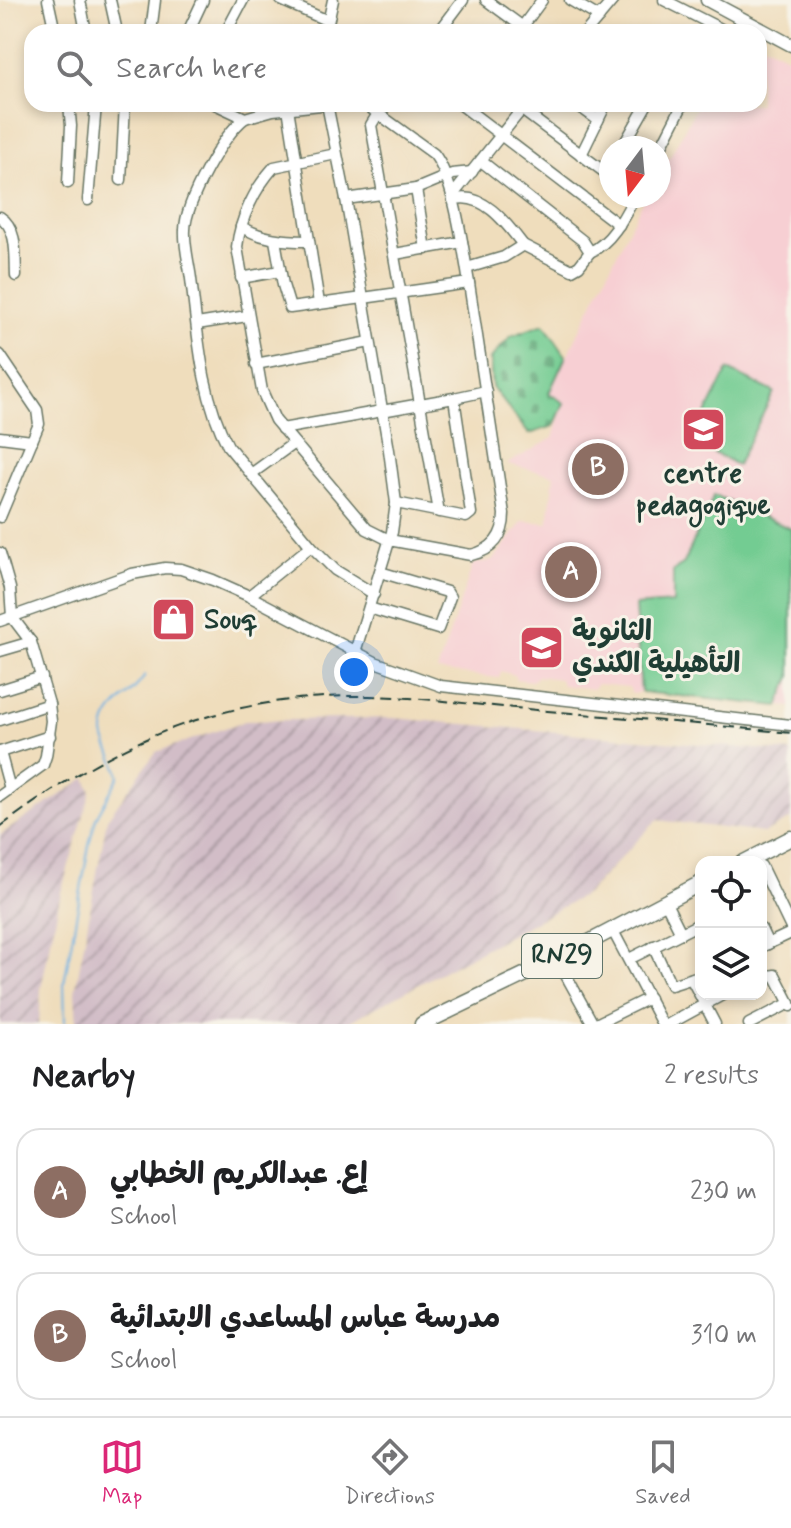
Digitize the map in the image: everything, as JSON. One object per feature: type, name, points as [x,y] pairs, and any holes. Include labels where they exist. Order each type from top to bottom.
[{"type":"highway","points":[[763,856],[791,838]]},
{"type":"highway","name":"RN29","points":[[422,1024],[557,959],[695,886]]},
{"type":"main road","points":[[713,1],[752,24]]},
{"type":"main road","points":[[767,32],[791,45]]},
{"type":"street","points":[[48,0],[53,24]]},
{"type":"street","points":[[80,0],[84,24]]},
{"type":"street","points":[[110,0],[115,24]]},
{"type":"street","points":[[152,24],[155,0]]},
{"type":"street","points":[[192,24],[203,0]]},
{"type":"street","points":[[230,24],[243,0]]},
{"type":"street","points":[[281,0],[323,24]]},
{"type":"street","points":[[327,24],[333,0]]},
{"type":"street","points":[[445,24],[463,0]]},
{"type":"street","points":[[486,0],[514,24]]},
{"type":"street","points":[[525,24],[542,0]]},
{"type":"street","points":[[570,0],[599,17]]},
{"type":"street","points":[[593,24],[613,0]]},
{"type":"street","points":[[664,0],[708,24]]},
{"type":"street","points":[[724,24],[730,12]]},
{"type":"street","points":[[68,183],[70,112]]},
{"type":"street","points":[[88,200],[95,112]]},
{"type":"street","points":[[121,180],[125,112]]},
{"type":"street","points":[[232,112],[245,118]]},
{"type":"street","points":[[271,112],[245,118],[230,132],[214,156],[184,228],[210,401],[219,430],[228,446],[311,546],[335,570],[374,594]]},
{"type":"street","points":[[289,112],[319,303]]},
{"type":"street","points":[[329,112],[396,503],[389,540],[355,652]]},
{"type":"street","points":[[378,112],[371,125],[439,512]]},
{"type":"street","points":[[336,154],[274,167],[266,176],[241,227],[237,247],[241,278],[256,364],[267,406],[282,429],[356,519],[375,534],[389,540],[471,555],[482,553],[497,541],[504,525],[504,514],[467,268],[453,198],[441,163],[434,154],[385,112]]},
{"type":"street","points":[[472,112],[619,225]]},
{"type":"street","points":[[453,198],[520,112]]},
{"type":"street","points":[[530,112],[599,166]]},
{"type":"street","points":[[587,112],[598,120]]},
{"type":"street","points":[[581,155],[602,112]]},
{"type":"street","points":[[629,136],[642,112]]},
{"type":"street","points":[[667,136],[679,112]]},
{"type":"street","points":[[481,161],[583,241],[590,252]]},
{"type":"street","points":[[346,199],[416,189],[457,172],[472,172]]},
{"type":"street","points":[[416,189],[426,249]]},
{"type":"street","points":[[453,198],[474,198],[504,222],[523,245],[572,270],[577,269],[590,252],[599,247],[619,225],[628,208]]},
{"type":"street","points":[[0,217],[12,230],[16,276]]},
{"type":"street","points":[[241,227],[275,240],[308,241]]},
{"type":"street","points":[[275,240],[290,308],[469,283]]},
{"type":"street","points":[[395,254],[462,242]]},
{"type":"street","points":[[467,268],[504,257],[523,245]]},
{"type":"street","points":[[241,278],[280,271]]},
{"type":"street","points":[[197,324],[247,316]]},
{"type":"street","points":[[256,364],[370,342]]},
{"type":"street","points":[[0,355],[37,410],[39,424],[1,512]]},
{"type":"street","points":[[282,429],[382,413],[486,391]]},
{"type":"street","points":[[396,503],[466,517],[471,513],[454,398]]},
{"type":"street","points":[[0,437],[32,441]]},
{"type":"street","points":[[251,474],[294,443]]},
{"type":"street","points":[[249,596],[311,546]]},
{"type":"street","points":[[0,553],[12,617],[31,642],[42,677],[49,704],[50,736],[43,765],[0,796]]},
{"type":"street","points":[[0,621],[132,574],[165,568],[198,574],[249,596],[390,669],[441,686],[791,725]]},
{"type":"street","points":[[369,608],[438,629],[450,597],[447,592],[380,572]]},
{"type":"street","points":[[0,651],[31,642]]},
{"type":"street","points":[[0,690],[42,677]]},
{"type":"street","points":[[0,720],[49,704]]},
{"type":"street","points":[[10,789],[0,752],[50,736]]},
{"type":"street","points":[[767,884],[791,931],[767,945]]},
{"type":"street","points":[[665,901],[681,933]]},
{"type":"street","points":[[629,959],[695,926]]},
{"type":"street","points":[[612,929],[662,1023],[684,1021],[713,1000]]},
{"type":"street","points":[[653,946],[671,985],[695,977]]},
{"type":"street","points":[[557,959],[594,1024],[649,998]]},
{"type":"street","points":[[749,1024],[790,1005],[787,989],[775,975],[767,976]]},
{"type":"street","points":[[704,1000],[715,1024]]},
{"type":"shaded area","name":"centre pedagogique","points":[[767,46],[791,58],[791,707],[641,692],[632,694],[629,687],[597,684],[593,689],[562,685],[560,679],[537,676],[532,681],[516,679],[514,675],[501,671],[499,678],[437,671],[473,564],[493,560],[523,521],[548,523],[554,475],[507,464],[553,438],[563,404],[549,393],[639,208],[671,208],[671,154],[694,112],[767,112]]},
{"type":"shaded area","points":[[393,718],[791,752],[791,819],[764,833],[657,820],[586,894],[345,1024],[77,1024],[75,992],[107,819],[156,752],[245,721]]},
{"type":"shaded area","points":[[86,778],[91,791],[61,892],[41,988],[39,1024],[0,1024],[0,835]]},
{"type":"green space","points":[[544,324],[566,356],[549,393],[564,403],[554,426],[529,434],[492,387],[490,359],[511,336]]},
{"type":"green space","points":[[728,370],[774,392],[737,465],[692,442]]},
{"type":"green space","points":[[714,495],[791,529],[791,677],[778,706],[641,692],[635,606],[673,603],[673,571],[684,563]]},
{"type":"waterway","points":[[65,1024],[64,983],[90,840],[96,818],[119,776],[105,737],[106,723],[109,715],[145,675]]},
{"type":"railway","points":[[0,827],[86,770],[173,728],[266,703],[316,697],[428,699],[791,733]]},
{"type":"place","name":"centre pedagogique","points":[[703,429]]},
{"type":"place","name":"مدرسة عباس المساعدي الابتدائية","points":[[598,469]]},
{"type":"place","name":"إع. عبدالكريم الخطابي","points":[[571,572]]},
{"type":"place","name":"Souq","points":[[173,620]]},
{"type":"place","name":"الثانوية التأهيلية الكندي","points":[[541,648]]}]
